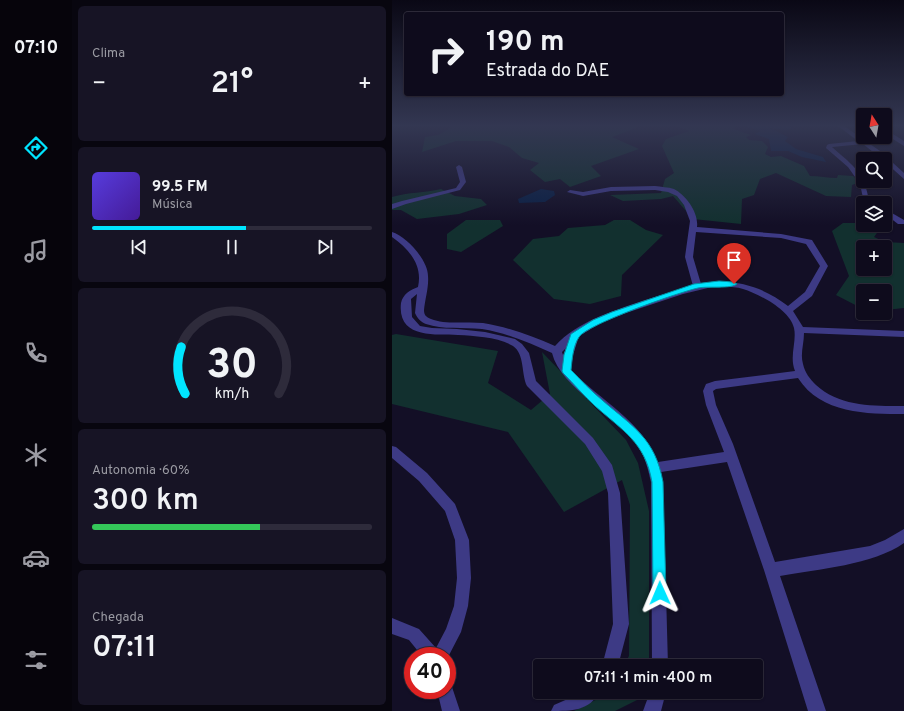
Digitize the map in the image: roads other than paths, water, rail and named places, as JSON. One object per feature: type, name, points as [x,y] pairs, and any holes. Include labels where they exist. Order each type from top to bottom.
[{"type":"street","points":[[842,159],[850,166],[863,184],[865,196]]},
{"type":"street","points":[[885,159],[904,177]]},
{"type":"street","points":[[392,207],[404,202],[458,189],[463,182],[459,167]]},
{"type":"street","points":[[570,192],[583,194],[618,189],[654,188],[670,190],[679,195],[694,221],[689,257],[697,286]]},
{"type":"street","points":[[892,216],[901,222]]},
{"type":"street","points":[[693,229],[782,236],[809,242],[824,266],[809,294],[788,311]]},
{"type":"street","points":[[392,234],[402,240],[420,263],[424,274],[419,308],[420,315],[425,320],[443,324],[476,325],[505,330],[557,351]]},
{"type":"street","points":[[660,659],[657,482],[655,468],[645,447],[635,433],[598,402],[566,371],[558,360],[557,351],[564,343],[596,322],[615,314],[697,286],[734,284],[750,288],[768,296],[788,311],[797,322],[800,330],[797,361],[800,374],[822,396],[841,405],[866,410],[904,410]]},
{"type":"street","points":[[421,289],[410,294],[407,298],[407,317],[411,324],[429,331],[480,335],[513,342],[520,346],[526,357],[527,374],[531,383],[589,441],[608,469],[614,493],[621,624],[612,659]]},
{"type":"street","points":[[800,330],[904,334]]},
{"type":"street","points":[[566,371],[568,355],[576,334]]},
{"type":"street","points":[[800,374],[715,385],[710,387],[708,391],[771,570],[817,711]]},
{"type":"street","points":[[392,451],[423,477],[450,508],[462,540],[464,578],[461,606],[453,632],[445,647]]},
{"type":"street","points":[[655,468],[731,456]]},
{"type":"street","points":[[771,570],[870,553],[890,545],[904,534]]},
{"type":"street","points":[[392,626],[414,634],[425,647]]},
{"type":"street","points":[[447,699],[451,711]]},
{"type":"street","points":[[560,711],[576,704],[582,699]]},
{"type":"street","points":[[652,711],[656,699]]},
{"type":"water","points":[[812,159],[824,159],[826,162]]},
{"type":"water","points":[[541,189],[554,191],[555,195],[545,202],[519,203],[518,199]]}]
